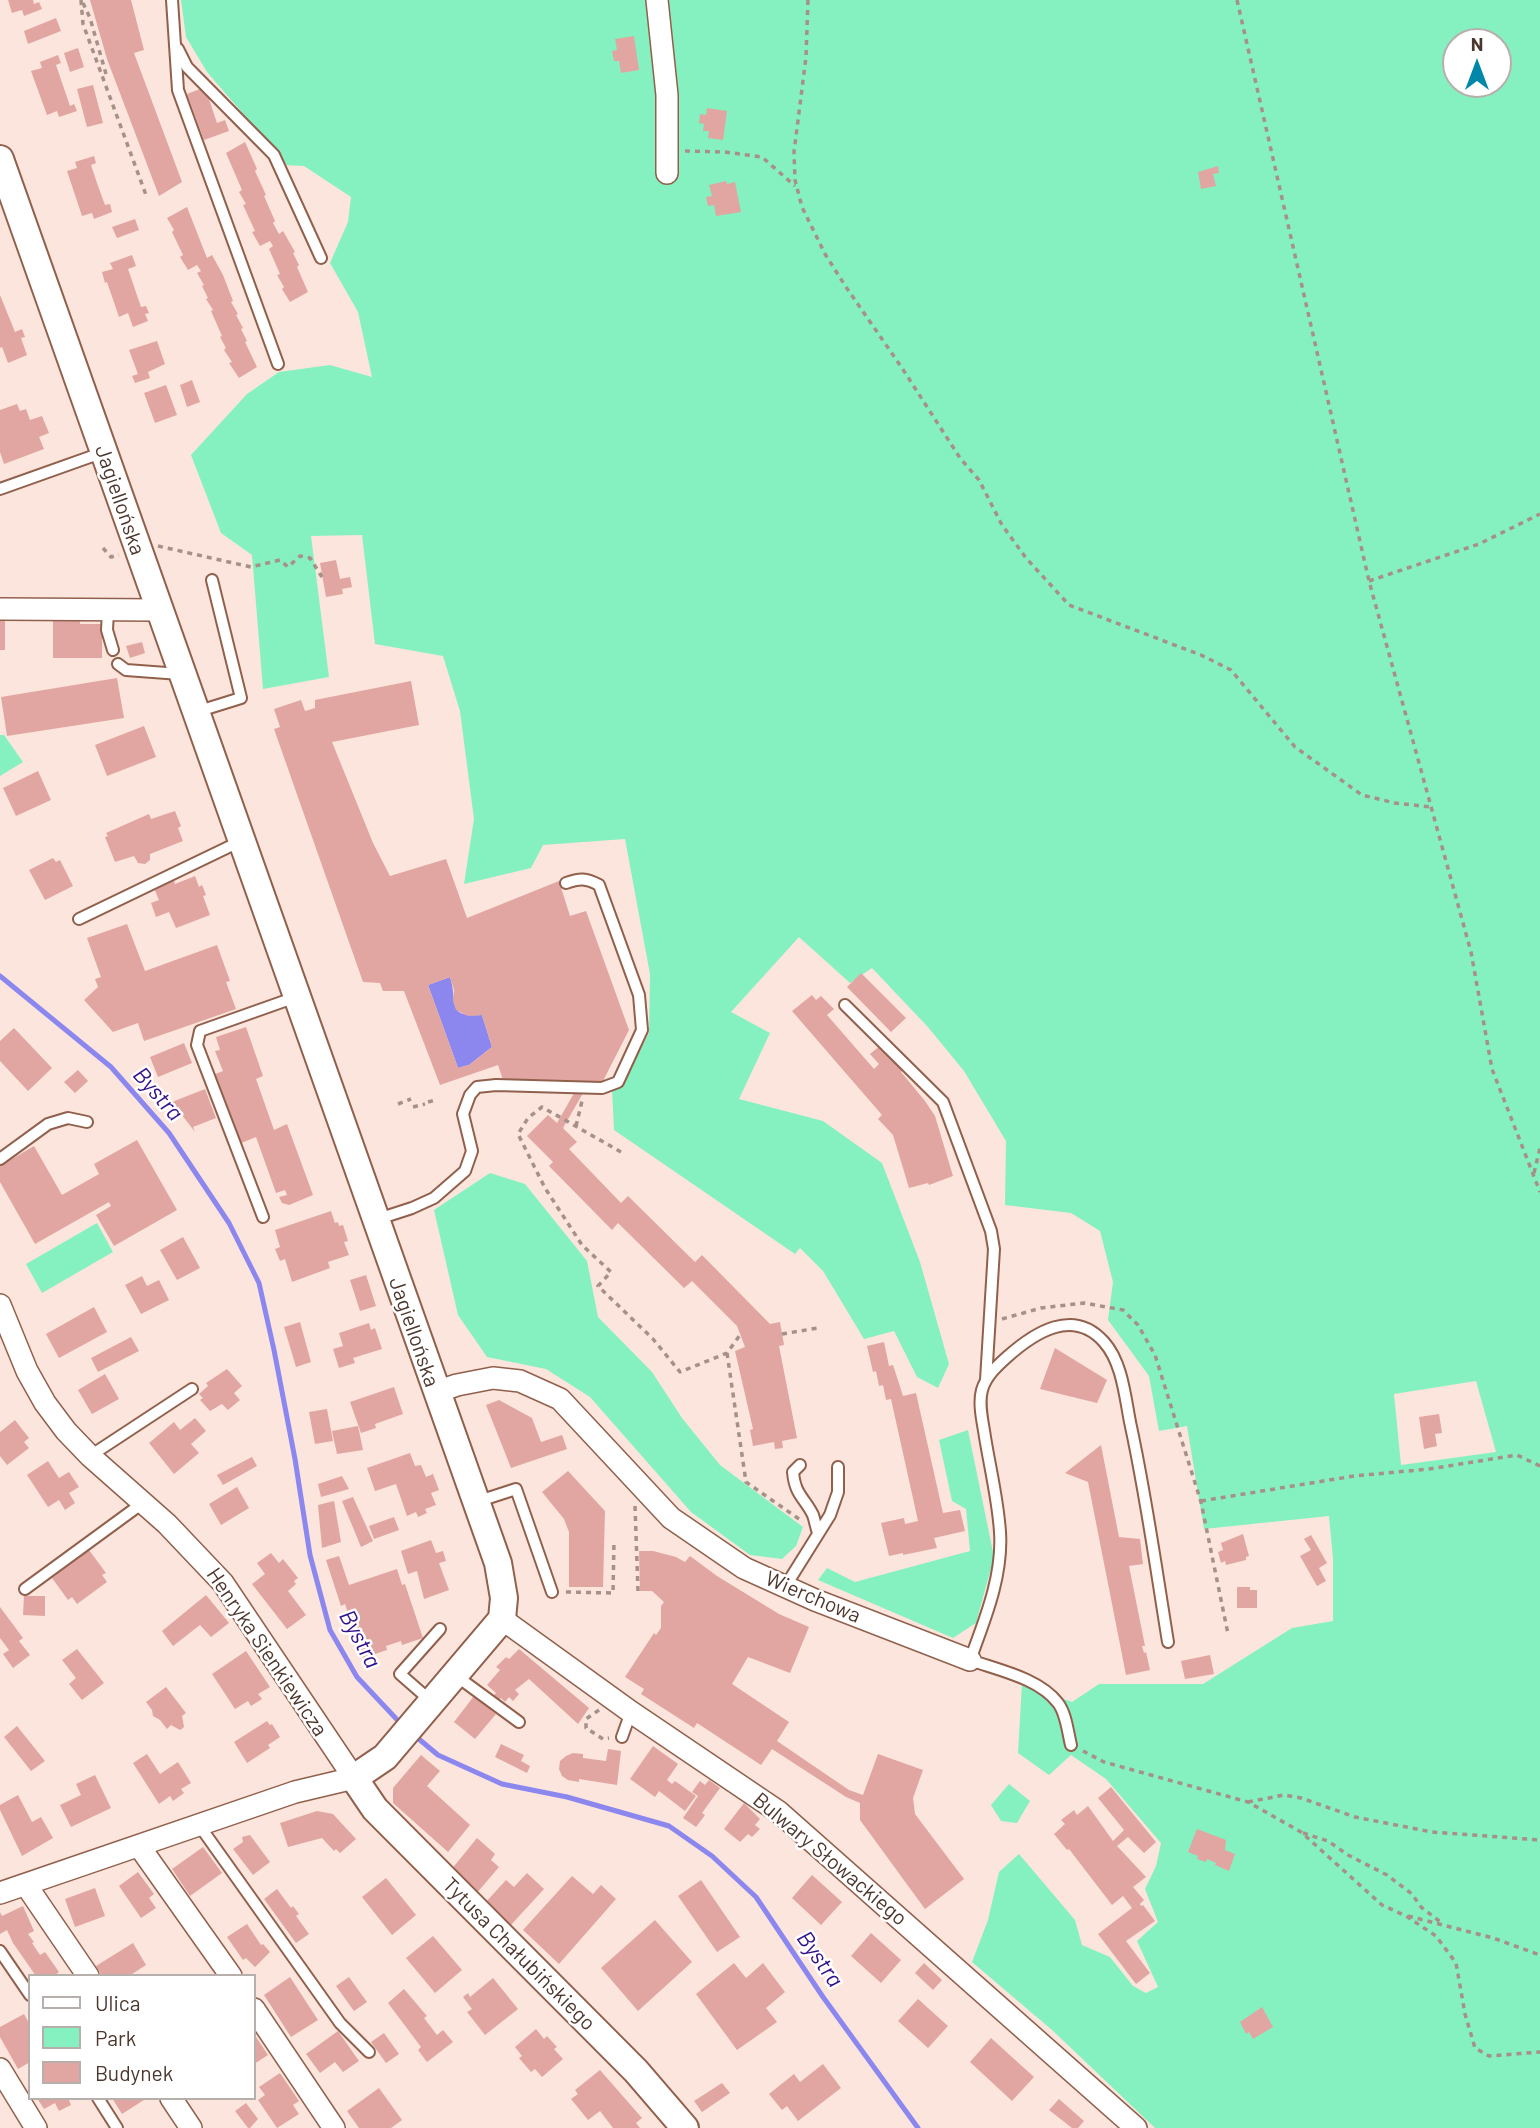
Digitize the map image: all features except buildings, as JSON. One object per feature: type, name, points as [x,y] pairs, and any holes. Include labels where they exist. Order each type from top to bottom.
[{"type":"street","points":[[657,0],[667,95],[667,173]]},
{"type":"street","name":"Jagiellońska","points":[[0,159],[474,1502],[498,1563],[504,1598],[502,1619]]},
{"type":"street","points":[[0,608],[159,610]]},
{"type":"street","name":"Henryka Sienkiewicza","points":[[0,1305],[36,1389],[66,1431],[207,1564],[236,1601],[354,1778]]},
{"type":"street","name":"Wierchowa","points":[[436,1392],[493,1378],[520,1381],[559,1399],[671,1518],[744,1568],[785,1587],[970,1660]]},
{"type":"street","points":[[0,1893],[295,1792],[354,1778],[385,1757],[502,1619]]},
{"type":"street","name":"Bulwary Słowackiego","points":[[502,1619],[628,1719],[779,1812],[1136,2128]]},
{"type":"street","name":"Tytusa Chałubińskiego","points":[[354,1778],[375,1809],[636,2071],[685,2128]]},
{"type":"street","points":[[139,1846],[230,1974]]},
{"type":"street","points":[[26,1885],[87,1974]]},
{"type":"street","points":[[256,2012],[334,2128]]},
{"type":"street","points":[[0,2069],[36,2128]]},
{"type":"street","points":[[172,2100],[191,2128]]},
{"type":"lane","points":[[172,0],[178,90],[278,364]]},
{"type":"lane","points":[[175,44],[187,67],[274,155],[321,258]]},
{"type":"lane","points":[[0,489],[104,452]]},
{"type":"lane","points":[[196,712],[240,698],[212,580]]},
{"type":"lane","points":[[108,611],[107,631],[113,650]]},
{"type":"lane","points":[[118,664],[126,670],[182,675]]},
{"type":"lane","points":[[79,919],[241,841]]},
{"type":"lane","points":[[375,1220],[412,1209],[434,1198],[465,1171],[472,1151],[463,1114],[470,1095],[477,1087],[496,1085],[602,1088],[618,1082],[642,1030],[639,995],[599,885],[589,879],[580,878],[566,883]]},
{"type":"lane","points":[[262,1217],[197,1045],[200,1031],[296,998]]},
{"type":"lane","points":[[845,1005],[943,1102],[991,1231],[993,1249],[986,1380]]},
{"type":"lane","points":[[0,1159],[48,1124],[68,1118],[87,1122]]},
{"type":"lane","points":[[1071,1745],[1060,1704],[1045,1691],[1027,1681],[970,1660],[987,1613],[1000,1562],[1000,1531],[982,1417],[981,1392],[994,1368],[1027,1339],[1045,1329],[1063,1325],[1081,1327],[1097,1335],[1116,1361],[1140,1466],[1168,1642]]},
{"type":"lane","points":[[90,1456],[192,1389]]},
{"type":"lane","points":[[800,1465],[793,1472],[793,1481],[797,1494],[812,1515],[818,1533]]},
{"type":"lane","points":[[785,1587],[830,1515],[838,1492],[838,1467]]},
{"type":"lane","points":[[474,1502],[516,1489],[552,1592]]},
{"type":"lane","points":[[25,1589],[144,1502]]},
{"type":"lane","points":[[429,1705],[400,1674],[440,1629]]},
{"type":"lane","points":[[455,1675],[519,1722]]},
{"type":"lane","points":[[622,1737],[628,1719]]},
{"type":"lane","points":[[199,1825],[340,2023],[369,2052]]},
{"type":"lane","points":[[0,1951],[28,1992]]},
{"type":"lane","points":[[98,2100],[117,2128]]},
{"type":"path","points":[[82,0],[106,74]]},
{"type":"path","points":[[82,0],[83,24],[146,195]]},
{"type":"path","points":[[808,0],[806,57],[794,152],[802,208],[825,254],[846,287],[888,346],[960,458],[979,480],[1002,525],[1026,558],[1069,605],[1201,655],[1231,670],[1295,747],[1362,795],[1395,803],[1433,807]]},
{"type":"path","points":[[1237,0],[1369,581],[1471,952],[1492,1069],[1540,1192]]},
{"type":"path","points":[[669,151],[725,152],[762,157],[797,187]]},
{"type":"path","points":[[1369,581],[1479,544],[1540,514]]},
{"type":"path","points":[[153,544],[251,567],[280,559],[289,567],[300,556],[310,558],[322,577]]},
{"type":"path","points":[[103,548],[111,557],[127,553]]},
{"type":"path","points":[[576,1126],[583,1088]]},
{"type":"path","points":[[398,1104],[411,1099]]},
{"type":"path","points":[[414,1107],[436,1100]]},
{"type":"path","points":[[621,1152],[542,1107],[528,1118],[518,1134],[545,1188],[582,1245],[611,1272],[598,1286],[653,1339],[680,1372],[727,1353],[740,1335]]},
{"type":"path","points":[[1534,1175],[1540,1148]]},
{"type":"path","points":[[990,1322],[1041,1308],[1084,1303],[1123,1310],[1138,1325],[1154,1355],[1201,1502],[1228,1634]]},
{"type":"path","points":[[782,1334],[818,1328]]},
{"type":"path","points":[[727,1353],[747,1482],[818,1533]]},
{"type":"path","points":[[1201,1502],[1354,1476],[1429,1469],[1517,1455],[1540,1466]]},
{"type":"path","points":[[634,1497],[638,1591]]},
{"type":"path","points":[[552,1592],[613,1593],[614,1541]]},
{"type":"path","points":[[622,1737],[603,1738],[586,1728],[586,1719],[600,1710],[628,1719]]},
{"type":"path","points":[[1071,1745],[1104,1762],[1248,1802],[1301,1832],[1328,1841],[1348,1855],[1387,1875],[1412,1894],[1421,1907],[1444,1924]]},
{"type":"path","points":[[1248,1802],[1284,1795],[1301,1798],[1355,1817],[1432,1832],[1540,1840]]},
{"type":"path","points":[[1301,1832],[1382,1905],[1406,1916],[1436,1936],[1456,1963],[1465,2014],[1475,2048],[1489,2056],[1540,2052]]},
{"type":"path","points":[[1406,1916],[1493,1938],[1540,1955]]},
{"type":"green space","points":[[181,0],[1540,0],[1540,2128],[1155,2128],[1052,2030],[972,1962],[988,1920],[999,1872],[1019,1854],[1075,1920],[1082,1945],[1110,1957],[1133,1986],[1146,1993],[1158,1987],[1137,1941],[1158,1922],[1145,1889],[1156,1866],[1161,1843],[1106,1779],[1071,1755],[1049,1775],[1018,1753],[1022,1684],[1072,1702],[1099,1684],[1203,1684],[1292,1628],[1333,1621],[1333,1559],[1329,1516],[1204,1529],[1187,1426],[1159,1431],[1149,1376],[1108,1320],[1113,1282],[1100,1231],[1071,1213],[1005,1205],[1006,1141],[964,1071],[927,1026],[872,968],[850,983],[799,937],[731,1012],[770,1033],[739,1099],[823,1121],[882,1163],[920,1262],[949,1364],[938,1388],[917,1377],[894,1331],[864,1339],[823,1271],[800,1248],[795,1254],[614,1130],[612,1089],[623,1083],[649,1033],[650,974],[625,839],[543,845],[531,868],[464,884],[474,819],[460,711],[443,656],[375,644],[362,535],[311,536],[329,677],[263,689],[252,555],[221,533],[191,455],[247,394],[279,372],[330,365],[372,377],[358,312],[330,263],[348,222],[351,197],[304,166],[283,165],[277,153],[207,72],[186,37]],"holes":[[[1476,1381],[1496,1452],[1401,1465],[1394,1394]]]},
{"type":"green space","points":[[0,735],[4,735],[23,762],[0,776]]},
{"type":"green space","points":[[490,1173],[525,1184],[587,1261],[598,1317],[652,1372],[682,1418],[720,1465],[803,1527],[796,1546],[782,1559],[750,1555],[691,1512],[590,1397],[546,1369],[487,1357],[458,1315],[434,1210]]},
{"type":"green space","points":[[97,1223],[113,1252],[42,1293],[26,1264]]},
{"type":"green space","points":[[968,1430],[994,1557],[976,1623],[953,1638],[818,1580],[827,1568],[855,1582],[970,1551],[966,1509],[952,1501],[939,1440]]},
{"type":"green space","points":[[1009,1784],[1030,1801],[1017,1823],[1001,1821],[991,1805]]},
{"type":"shaded area","points":[[450,977],[458,1011],[463,1014],[482,1015],[492,1047],[469,1065],[458,1068],[428,985]]},
{"type":"waterway","name":"Bystra","points":[[0,976],[111,1067],[169,1133],[229,1223],[259,1283],[295,1459],[310,1555],[330,1630],[357,1677],[403,1726]]},
{"type":"waterway","name":"Bystra","points":[[414,1735],[438,1755],[502,1784],[567,1797],[669,1826],[712,1856],[756,1897],[823,1997],[918,2128]]}]
